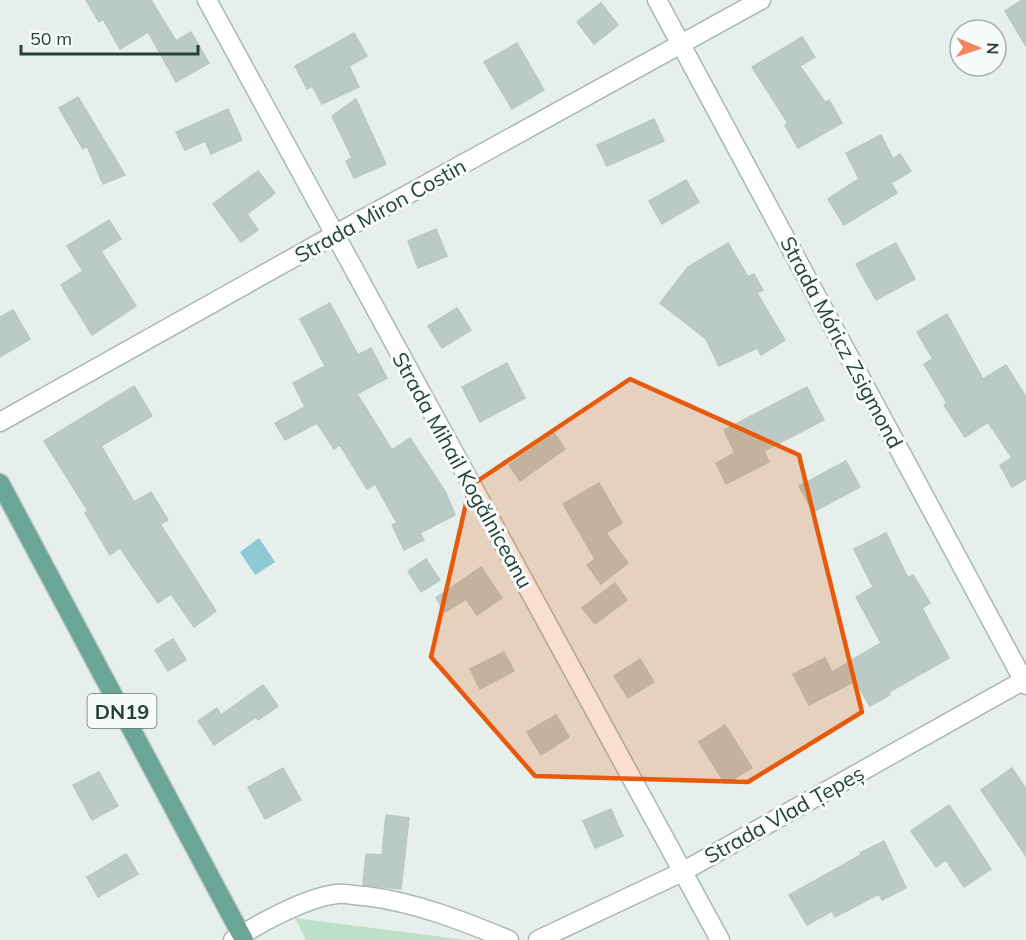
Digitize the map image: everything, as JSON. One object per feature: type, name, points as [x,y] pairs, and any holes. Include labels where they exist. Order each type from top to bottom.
[{"type":"main road","name":"DN19","points":[[0,483],[239,938]]},
{"type":"street","name":"Strada Mihail Kogălniceanu","points":[[207,0],[720,940]]},
{"type":"street","name":"Strada Móricz Zsigmond","points":[[657,0],[1025,681]]},
{"type":"street","name":"Strada Miron Costin","points":[[0,422],[761,0]]},
{"type":"street","name":"Strada Vlad Țepeș","points":[[538,940],[682,872],[1025,681]]},
{"type":"street","points":[[239,938],[301,905],[321,897],[339,894],[395,901],[461,920],[509,940]]},
{"type":"highlighted area","points":[[630,379],[799,455],[862,712],[748,782],[535,776],[431,657],[470,486]]},
{"type":"green space","points":[[295,918],[466,940],[306,940]]},
{"type":"water","points":[[259,538],[275,562],[255,575],[240,552]]},
{"type":"building","points":[[86,0],[151,0],[176,41],[191,32],[209,63],[176,82],[148,32],[120,49],[103,19],[99,22]]},
{"type":"building","points":[[1022,0],[1026,0],[1026,46],[1005,11]]},
{"type":"building","points":[[601,3],[618,25],[594,44],[577,22]]},
{"type":"building","points":[[354,33],[367,56],[349,66],[359,87],[322,104],[312,86],[307,89],[295,66]]},
{"type":"building","points":[[802,37],[815,57],[800,66],[825,102],[829,100],[842,123],[798,148],[785,125],[788,123],[752,67]]},
{"type":"building","points":[[517,43],[544,90],[512,109],[484,62]]},
{"type":"building","points":[[78,97],[125,175],[103,184],[87,146],[83,149],[59,108]]},
{"type":"building","points":[[356,99],[386,164],[354,178],[346,161],[352,158],[332,116]]},
{"type":"building","points":[[228,109],[242,140],[211,154],[205,141],[185,150],[176,132]]},
{"type":"building","points":[[654,119],[664,141],[607,166],[597,145]]},
{"type":"building","points":[[881,135],[893,159],[900,154],[911,171],[891,183],[897,193],[844,225],[828,199],[859,179],[846,153]]},
{"type":"building","points":[[258,171],[275,193],[247,214],[258,230],[241,242],[213,204]]},
{"type":"building","points":[[686,180],[699,202],[662,224],[649,201]]},
{"type":"building","points":[[109,220],[121,239],[101,251],[136,306],[92,335],[61,285],[83,271],[67,246]]},
{"type":"building","points":[[436,229],[447,256],[418,268],[408,241]]},
{"type":"building","points":[[728,243],[748,277],[754,274],[763,290],[757,293],[785,340],[761,355],[757,348],[719,366],[706,339],[660,303],[688,267]]},
{"type":"building","points":[[896,243],[915,279],[876,300],[856,264]]},
{"type":"building","points":[[330,303],[358,355],[371,348],[387,378],[357,394],[392,450],[410,438],[445,491],[455,515],[420,533],[424,540],[404,550],[392,525],[397,523],[375,484],[367,489],[340,445],[334,449],[317,423],[285,440],[275,423],[305,407],[293,383],[325,366],[300,319]]},
{"type":"building","points":[[457,308],[471,330],[442,348],[428,326]]},
{"type":"building","points":[[13,310],[30,339],[0,357],[0,317]]},
{"type":"building","points":[[947,314],[983,379],[1006,365],[1026,397],[1026,479],[1012,487],[1000,465],[1012,458],[988,422],[965,437],[944,405],[947,403],[924,364],[933,359],[917,332]]},
{"type":"building","points":[[507,363],[525,398],[480,422],[462,387]]},
{"type":"building","points":[[134,386],[152,416],[101,446],[134,502],[151,492],[168,520],[160,524],[216,611],[194,627],[171,594],[158,603],[120,548],[110,555],[85,513],[88,511],[44,441]]},
{"type":"building","points":[[807,387],[824,420],[764,451],[769,462],[726,484],[716,463],[735,453],[724,430]]},
{"type":"building","points":[[554,433],[565,449],[520,481],[509,465]]},
{"type":"building","points":[[846,461],[860,487],[813,512],[799,486]]},
{"type":"building","points":[[599,483],[622,523],[606,533],[628,563],[601,584],[587,565],[595,559],[563,504]]},
{"type":"building","points":[[886,533],[908,578],[913,575],[930,603],[922,608],[949,658],[889,692],[890,695],[870,706],[855,681],[809,705],[793,674],[825,658],[832,672],[881,643],[856,597],[873,587],[854,549]]},
{"type":"building","points":[[426,559],[440,580],[421,592],[408,571]]},
{"type":"building","points":[[481,567],[502,598],[477,615],[466,599],[445,612],[436,598]]},
{"type":"building","points":[[615,583],[627,600],[595,624],[582,608]]},
{"type":"building","points":[[173,639],[186,660],[168,671],[155,650]]},
{"type":"building","points":[[504,652],[514,671],[480,689],[470,669]]},
{"type":"building","points":[[640,659],[654,682],[628,698],[614,676]]},
{"type":"building","points":[[263,685],[278,706],[258,720],[256,717],[214,745],[198,721],[217,708],[221,715]]},
{"type":"building","points":[[556,715],[569,737],[541,755],[527,732]]},
{"type":"building","points":[[725,725],[752,768],[725,784],[699,742]]},
{"type":"building","points":[[283,768],[301,800],[265,819],[248,787]]},
{"type":"building","points":[[1012,768],[1026,789],[1026,856],[981,790]]},
{"type":"building","points":[[99,772],[118,806],[92,820],[73,785]]},
{"type":"building","points":[[949,805],[991,869],[964,887],[946,860],[936,867],[911,831]]},
{"type":"building","points":[[611,809],[623,836],[595,848],[583,821]]},
{"type":"building","points":[[386,815],[409,818],[401,889],[363,885],[366,854],[382,855]]},
{"type":"building","points":[[884,841],[906,888],[882,900],[879,894],[835,917],[832,911],[807,925],[789,895]]},
{"type":"building","points":[[126,854],[138,874],[98,897],[87,877]]}]
